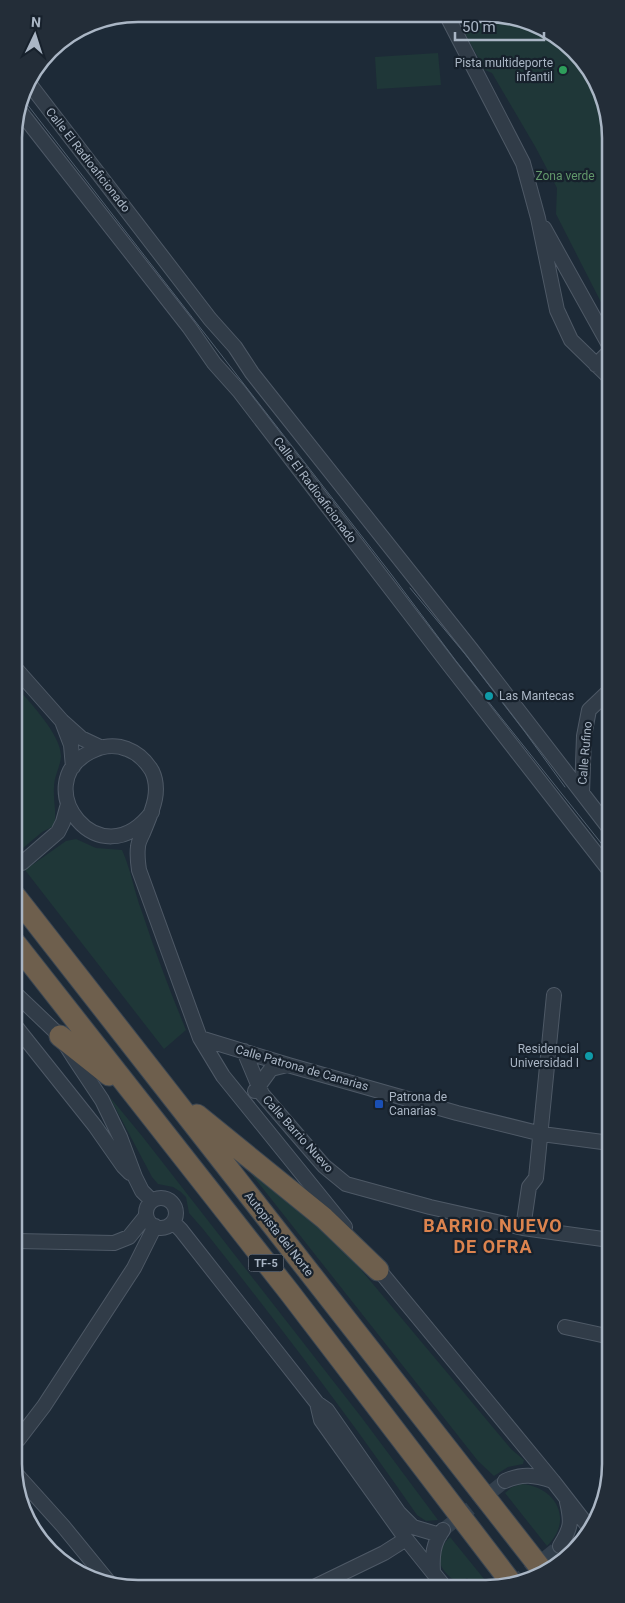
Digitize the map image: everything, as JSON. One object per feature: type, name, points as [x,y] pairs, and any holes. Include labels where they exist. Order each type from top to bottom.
[{"type":"highway","name":"Autopista del Norte","points":[[22,905],[540,1568]]},
{"type":"highway","name":"TF-5","points":[[22,952],[296,1301],[508,1579]]},
{"type":"highway","points":[[60,1036],[134,1095]]},
{"type":"highway","points":[[169,1093],[324,1218],[378,1270]]},
{"type":"street","points":[[450,22],[523,163],[538,218],[557,310],[571,340],[602,370]]},
{"type":"street","name":"Calle El Radioaficionado","points":[[33,89],[210,319],[235,347],[252,373],[471,649],[602,819]]},
{"type":"street","name":"Calle El Radioaficionado","points":[[25,117],[190,327],[214,363],[245,399],[602,861]]},
{"type":"street","points":[[538,218],[602,333]]},
{"type":"street","points":[[596,365],[602,359]]},
{"type":"street","points":[[23,676],[62,721],[81,738],[100,748]]},
{"type":"street","name":"Calle Rufino","points":[[582,793],[584,736],[589,710],[602,698]]},
{"type":"street","points":[[62,721],[71,745],[73,768]]},
{"type":"street","points":[[152,812],[144,823],[133,831],[122,835],[102,835],[86,828],[75,818],[68,804],[66,786],[73,768],[84,755],[100,748],[114,746],[123,748],[141,757],[149,766],[157,788],[156,801],[152,812],[138,847],[139,870],[200,1038],[223,1076],[294,1162],[378,1270],[553,1481],[586,1524]]},
{"type":"street","points":[[22,863],[58,832],[68,804]]},
{"type":"street","points":[[58,832],[86,828]]},
{"type":"street","points":[[523,1228],[529,1188],[536,1178],[542,1134],[554,995]]},
{"type":"street","points":[[22,1001],[60,1036],[102,1100],[120,1137],[135,1177],[142,1191],[152,1201]]},
{"type":"street","points":[[22,1035],[95,1126],[123,1166],[135,1177]]},
{"type":"street","name":"Calle Patrona de Canarias","points":[[200,1038],[457,1113],[542,1134],[602,1142]]},
{"type":"street","name":"Calle Barrio Nuevo","points":[[244,1051],[253,1068],[262,1094],[324,1166],[346,1184],[430,1207],[523,1228],[602,1239]]},
{"type":"street","points":[[248,1107],[258,1085],[271,1069],[288,1065]]},
{"type":"street","points":[[22,1435],[44,1406],[134,1268],[151,1221],[147,1208],[156,1199],[166,1199],[173,1204],[176,1213],[173,1222],[165,1227],[151,1221]]},
{"type":"street","points":[[22,1241],[114,1243],[129,1237],[151,1221]]},
{"type":"street","points":[[173,1222],[317,1403],[327,1410],[399,1513],[413,1527],[441,1532],[434,1546],[433,1572]]},
{"type":"street","points":[[565,1327],[602,1335]]},
{"type":"street","points":[[317,1403],[321,1420],[406,1539],[439,1580]]},
{"type":"street","points":[[504,1481],[514,1477],[532,1475],[553,1481]]},
{"type":"street","points":[[23,1482],[103,1574]]},
{"type":"street","points":[[560,1546],[569,1532],[571,1519],[566,1498]]},
{"type":"street","points":[[328,1580],[384,1553],[406,1539]]},
{"type":"green space","name":"Zona verde","points":[[463,22],[486,22],[517,26],[531,31],[557,46],[569,56],[587,80],[599,108],[602,123],[602,304],[556,214],[557,188],[492,73],[485,70],[462,28]]},
{"type":"green space","points":[[438,53],[441,85],[377,89],[375,57]]},
{"type":"green space","points":[[23,694],[51,730],[60,749],[61,757],[54,783],[54,826],[42,832],[22,849]]},
{"type":"green space","points":[[76,839],[96,848],[122,850],[152,942],[186,1030],[164,1049],[25,870],[66,841]]},
{"type":"green space","points":[[109,1096],[362,1418],[438,1520],[426,1521],[417,1515],[312,1370],[231,1264],[189,1213],[186,1197],[173,1187],[158,1184],[152,1177]]},
{"type":"green space","points":[[246,1167],[298,1207],[352,1259],[511,1449],[524,1460],[523,1464],[508,1467],[494,1476],[478,1461]]},
{"type":"green space","points":[[522,1484],[534,1486],[544,1491],[557,1506],[560,1516],[559,1526],[555,1536],[547,1546],[505,1493],[512,1487]]},
{"type":"green space","points":[[450,1537],[485,1580],[452,1579],[442,1568],[440,1562],[439,1557],[444,1544]]},
{"type":"tunnel","points":[[443,1530],[505,1481]]},
{"type":"tunnel","points":[[526,1574],[560,1546]]},
{"type":"tram line","points":[[27,104],[391,574],[456,661],[602,844]]},
{"type":"tram line","points":[[410,588],[465,654],[565,787]]},
{"type":"place","name":"Pista multideporte infantil","points":[[563,70]]},
{"type":"place","name":"Las Mantecas","points":[[489,696]]},
{"type":"place","name":"Residencial Universidad I","points":[[589,1056]]},
{"type":"place","name":"Patrona de Canarias","points":[[379,1104]]},
{"type":"district","name":"BARRIO NUEVO DE OFRA","points":[[493,1236]]}]
